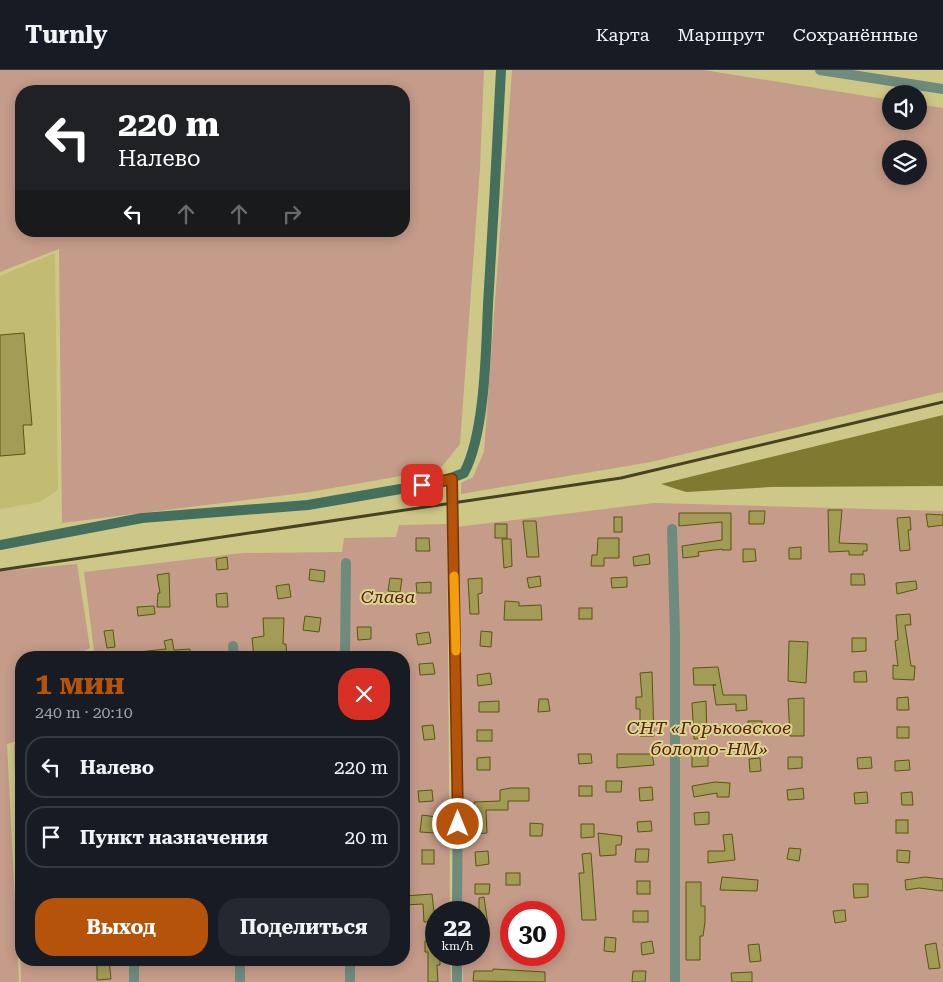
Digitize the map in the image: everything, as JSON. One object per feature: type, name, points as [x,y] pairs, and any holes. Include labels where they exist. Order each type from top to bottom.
[{"type":"street","points":[[0,546],[142,518],[308,505],[452,479],[464,473],[473,457],[486,351],[501,70]]},
{"type":"street","points":[[820,70],[943,89]]},
{"type":"street","points":[[452,479],[458,770],[457,901]]},
{"type":"street","points":[[672,529],[676,634],[675,982]]},
{"type":"street","points":[[345,651],[346,562]]},
{"type":"street","points":[[233,646],[233,651]]},
{"type":"street","points":[[134,966],[134,982]]},
{"type":"street","points":[[240,966],[240,982]]},
{"type":"street","points":[[350,966],[350,982]]},
{"type":"street","points":[[457,966],[457,982]]},
{"type":"shaded area","points":[[55,253],[58,490],[40,502],[0,509],[0,276]]},
{"type":"shaded area","points":[[943,415],[943,486],[771,487],[686,492],[661,484]]},
{"type":"green space","points":[[0,70],[484,70],[480,167],[460,444],[440,469],[310,492],[62,523],[59,249],[0,272]]},
{"type":"green space","points":[[512,70],[704,70],[882,99],[882,130],[927,130],[927,105],[943,108],[943,392],[651,462],[461,494],[461,483],[473,477],[484,452]]},
{"type":"green space","name":"СНТ «Горьковское болото-НМ»","points":[[654,503],[943,511],[943,982],[463,982],[462,966],[490,966],[490,901],[462,901],[456,527]]},
{"type":"green space","name":"Слава","points":[[447,524],[450,901],[425,901],[425,966],[450,966],[451,982],[21,982],[21,966],[410,966],[410,651],[94,651],[84,572],[243,553],[342,552],[344,538],[396,537],[399,525]]},
{"type":"green space","points":[[77,564],[90,648],[85,651],[15,651],[15,742],[7,744],[15,903],[15,966],[18,966],[19,982],[0,982],[0,571]]},
{"type":"green space","name":"Слава","points":[[14,745],[15,745],[15,779]]},
{"type":"building","points":[[24,333],[32,425],[23,425],[25,454],[0,456],[0,335]]},
{"type":"building","points":[[828,510],[842,510],[839,543],[867,544],[867,551],[863,551],[863,555],[849,555],[849,551],[829,552]]},
{"type":"building","points":[[749,511],[765,511],[764,524],[749,524]]},
{"type":"building","points":[[679,513],[731,513],[731,550],[722,549],[698,552],[699,556],[683,558],[682,546],[722,540],[722,522],[679,526]]},
{"type":"building","points":[[926,514],[943,515],[943,525],[928,527]]},
{"type":"building","points":[[614,517],[622,517],[622,532],[614,532]]},
{"type":"building","points":[[910,517],[911,530],[908,530],[910,550],[900,551],[897,518]]},
{"type":"building","points":[[523,521],[536,521],[539,557],[527,557]]},
{"type":"building","points":[[495,524],[507,524],[507,538],[495,538]]},
{"type":"building","points":[[416,538],[429,538],[430,551],[416,551]]},
{"type":"building","points":[[598,538],[619,538],[619,558],[604,558],[604,566],[591,566],[592,555],[597,555]]},
{"type":"building","points":[[502,539],[511,539],[512,566],[504,568]]},
{"type":"building","points":[[801,547],[801,559],[789,559],[789,548]]},
{"type":"building","points":[[743,549],[755,549],[756,561],[743,562]]},
{"type":"building","points":[[649,554],[650,564],[634,566],[633,557]]},
{"type":"building","points":[[227,557],[228,569],[217,570],[216,559]]},
{"type":"building","points":[[310,569],[325,571],[324,582],[309,580]]},
{"type":"building","points":[[169,573],[170,607],[157,607],[158,593],[160,593],[157,575]]},
{"type":"building","points":[[851,574],[864,574],[865,585],[851,585]]},
{"type":"building","points":[[540,576],[541,586],[529,588],[527,578]]},
{"type":"building","points":[[627,577],[627,587],[612,588],[611,578]]},
{"type":"building","points":[[390,578],[402,579],[400,592],[388,591]]},
{"type":"building","points":[[482,578],[482,593],[478,594],[479,614],[470,614],[468,579]]},
{"type":"building","points":[[916,581],[917,589],[897,594],[896,583]]},
{"type":"building","points":[[431,582],[431,593],[417,593],[416,583]]},
{"type":"building","points":[[289,584],[291,597],[278,599],[276,586]]},
{"type":"building","points":[[227,593],[228,607],[217,607],[216,594]]},
{"type":"building","points":[[505,601],[519,602],[519,606],[541,605],[542,620],[504,620]]},
{"type":"building","points":[[154,606],[155,614],[138,616],[137,607]]},
{"type":"building","points":[[579,608],[592,608],[592,619],[579,619]]},
{"type":"building","points":[[910,614],[911,625],[905,625],[911,666],[915,666],[914,680],[893,679],[893,665],[898,666],[895,641],[898,640],[896,615]]},
{"type":"building","points":[[305,616],[321,618],[319,632],[303,630]]},
{"type":"building","points":[[263,618],[284,618],[283,644],[286,644],[286,651],[253,651],[252,638],[264,636]]},
{"type":"building","points":[[357,627],[371,627],[371,639],[358,640]]},
{"type":"building","points":[[113,630],[115,647],[107,648],[104,631]]},
{"type":"building","points":[[481,631],[492,632],[491,647],[480,646]]},
{"type":"building","points":[[429,632],[431,643],[418,645],[416,634]]},
{"type":"building","points":[[852,638],[866,638],[866,651],[852,652]]},
{"type":"building","points":[[172,639],[174,650],[190,649],[190,651],[147,651],[166,649],[164,641]]},
{"type":"building","points":[[789,641],[808,642],[806,683],[788,681]]},
{"type":"building","points":[[433,663],[435,674],[420,675],[419,664]]},
{"type":"building","points":[[718,667],[723,695],[746,695],[747,710],[736,711],[736,704],[716,705],[713,685],[694,685],[693,668]]},
{"type":"building","points":[[866,671],[867,682],[854,682],[854,672]]},
{"type":"building","points":[[652,672],[654,736],[640,736],[640,709],[636,709],[636,697],[642,697],[640,673]]},
{"type":"building","points":[[490,673],[492,684],[478,686],[477,675]]},
{"type":"building","points":[[908,697],[909,710],[897,710],[897,698]]},
{"type":"building","points":[[804,698],[804,736],[790,736],[788,699]]},
{"type":"building","points":[[539,699],[548,699],[550,711],[538,712]]},
{"type":"building","points":[[499,701],[499,712],[479,712],[479,702]]},
{"type":"building","points":[[706,701],[707,738],[694,739],[692,703]]},
{"type":"building","points":[[748,721],[762,721],[762,732],[748,732]]},
{"type":"building","points":[[433,725],[435,739],[424,740],[422,726]]},
{"type":"building","points":[[897,727],[909,727],[909,738],[897,738]]},
{"type":"building","points":[[477,730],[492,730],[492,741],[477,741]]},
{"type":"building","points":[[578,754],[591,754],[592,763],[579,764]]},
{"type":"building","points":[[617,754],[652,754],[654,765],[617,768]]},
{"type":"building","points":[[692,754],[708,754],[708,766],[692,767]]},
{"type":"building","points":[[490,757],[490,770],[477,770],[477,758]]},
{"type":"building","points":[[788,757],[802,757],[802,768],[788,769]]},
{"type":"building","points":[[871,757],[872,768],[858,769],[857,758]]},
{"type":"building","points":[[760,758],[761,771],[750,772],[749,759]]},
{"type":"building","points":[[909,760],[910,770],[895,771],[895,761]]},
{"type":"building","points":[[606,781],[622,781],[621,792],[606,792]]},
{"type":"building","points":[[715,782],[730,783],[729,797],[717,797],[717,793],[694,797],[692,786]]},
{"type":"building","points":[[579,786],[592,786],[592,796],[579,796]]},
{"type":"building","points":[[652,787],[653,800],[640,801],[639,788]]},
{"type":"building","points":[[529,788],[529,801],[508,801],[508,810],[486,810],[487,833],[475,834],[474,802],[500,801],[500,790]]},
{"type":"building","points":[[803,788],[804,799],[788,800],[787,790]]},
{"type":"building","points":[[432,790],[433,801],[419,802],[418,791]]},
{"type":"building","points":[[867,792],[868,803],[855,804],[854,793]]},
{"type":"building","points":[[912,792],[913,805],[902,805],[901,793]]},
{"type":"building","points":[[709,812],[709,824],[695,825],[694,813]]},
{"type":"building","points":[[422,815],[437,817],[436,833],[420,832]]},
{"type":"building","points":[[896,820],[908,820],[908,833],[896,833]]},
{"type":"building","points":[[651,821],[652,831],[638,832],[637,822]]},
{"type":"building","points":[[530,823],[543,824],[542,836],[530,836]]},
{"type":"building","points":[[581,824],[594,824],[594,837],[581,838]]},
{"type":"building","points":[[598,833],[622,836],[621,845],[616,845],[616,855],[600,856]]},
{"type":"building","points":[[732,834],[735,860],[708,863],[708,851],[725,851],[723,835]]},
{"type":"building","points":[[789,848],[801,849],[799,861],[787,859]]},
{"type":"building","points":[[636,849],[649,849],[648,862],[635,862]]},
{"type":"building","points":[[422,850],[434,850],[434,864],[422,864]]},
{"type":"building","points":[[897,850],[910,851],[909,863],[897,862]]},
{"type":"building","points":[[488,851],[489,864],[476,866],[475,852]]},
{"type":"building","points":[[591,853],[596,920],[582,920],[579,873],[584,873],[582,854]]},
{"type":"building","points":[[506,873],[520,873],[520,885],[506,885]]},
{"type":"building","points":[[722,877],[758,880],[757,891],[720,890]]},
{"type":"building","points":[[925,877],[943,879],[943,891],[919,888],[906,890],[905,880]]},
{"type":"building","points":[[637,881],[650,881],[650,894],[637,894]]},
{"type":"building","points":[[686,882],[701,882],[701,906],[705,906],[705,922],[703,936],[700,936],[700,960],[686,960]]},
{"type":"building","points":[[475,884],[490,884],[489,894],[475,894]]},
{"type":"building","points":[[853,884],[868,884],[868,897],[854,898]]},
{"type":"building","points":[[432,894],[433,901],[425,901],[425,922],[423,904],[410,905],[410,896]]},
{"type":"building","points":[[484,897],[485,901],[479,901],[479,898]]},
{"type":"building","points":[[845,910],[846,921],[835,923],[833,911]]},
{"type":"building","points":[[633,911],[648,911],[648,922],[633,922]]},
{"type":"building","points":[[605,937],[616,938],[615,952],[604,951]]},
{"type":"building","points":[[652,941],[654,953],[642,955],[641,943]]},
{"type":"building","points":[[936,943],[940,968],[929,969],[925,945]]},
{"type":"building","points":[[759,944],[761,961],[750,962],[748,945]]},
{"type":"building","points":[[97,966],[110,966],[111,979],[97,980]]},
{"type":"building","points":[[428,966],[437,966],[438,982],[428,982]]},
{"type":"building","points":[[493,969],[545,972],[545,982],[473,981],[474,971],[493,971]]},
{"type":"building","points":[[633,971],[646,971],[645,982],[632,982]]},
{"type":"building","points":[[752,972],[752,982],[732,982],[731,973]]},
{"type":"railway","points":[[0,570],[621,478],[943,402]]},
{"type":"slow traffic","points":[[454,576],[456,651]]},
{"type":"route","points":[[422,485],[452,479],[458,824]]}]
